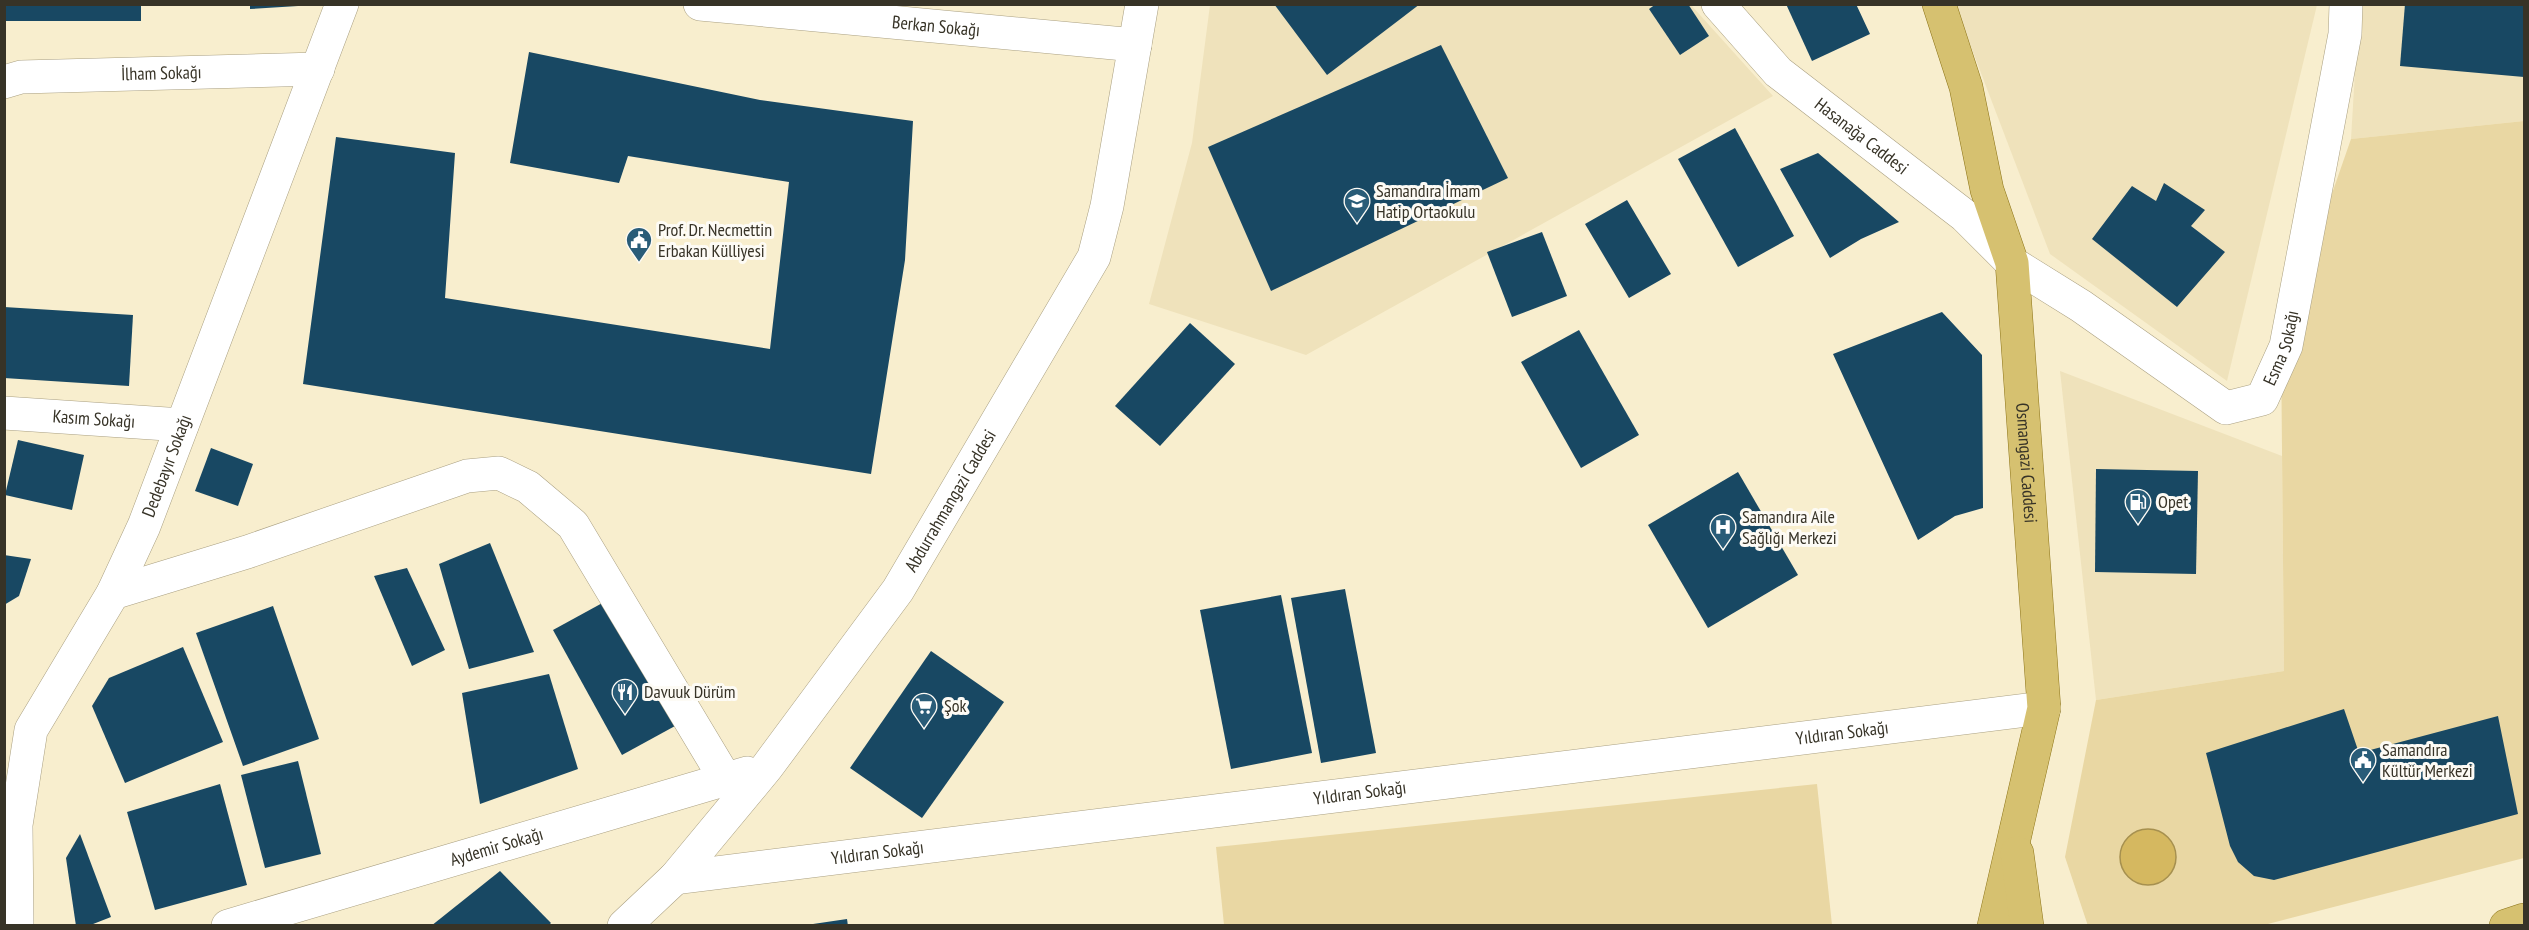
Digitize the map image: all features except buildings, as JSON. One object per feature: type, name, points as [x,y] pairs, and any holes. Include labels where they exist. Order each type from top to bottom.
[{"type":"main road","name":"Osmangazi Caddesi","points":[[1939,4],[1966,87],[1987,190],[2012,263],[2044,708],[1994,926]]},
{"type":"main road","points":[[2014,836],[2029,923]]},
{"type":"main road","points":[[2506,926],[2524,920]]},
{"type":"street","name":"Dedebayır Sokağı","points":[[17,926],[18,737],[113,593],[144,526],[342,4]]},
{"type":"street","name":"Berkan Sokağı","points":[[700,4],[1135,45]]},
{"type":"street","name":"Abdurrahmangazi Caddesi","points":[[624,926],[675,878],[767,767],[898,590],[1094,257],[1107,206],[1142,4]]},
{"type":"street","name":"Hasanağa Caddesi","points":[[1718,4],[1778,72],[1965,216],[2012,263]]},
{"type":"street","name":"Esma Sokağı","points":[[2012,263],[2081,306],[2226,408],[2262,399],[2286,346],[2345,34],[2346,4]]},
{"type":"street","name":"İlham Sokağı","points":[[4,82],[21,77],[318,69]]},
{"type":"street","name":"Kasım Sokağı","points":[[4,413],[182,425]]},
{"type":"street","points":[[113,593],[247,552],[467,476],[499,473],[528,487],[573,525],[726,780]]},
{"type":"street","name":"Yıldıran Sokağı","points":[[675,878],[2044,708]]},
{"type":"street","name":"Aydemir Sokağı","points":[[228,926],[767,767]]},
{"type":"shaded area","name":"Samandıra İmam Hatip Ortaokulu","points":[[1210,5],[1691,5],[1773,96],[1306,355],[1149,304],[1192,143]]},
{"type":"shaded area","points":[[1955,5],[2317,5],[2227,381],[2050,254]]},
{"type":"shaded area","points":[[2359,5],[2524,5],[2524,121],[2351,139]]},
{"type":"shaded area","points":[[2524,121],[2524,858],[2264,925],[2088,926],[2065,857],[2096,700],[2284,671],[2281,340],[2351,139]]},
{"type":"shaded area","name":"Opet","points":[[2060,371],[2282,456],[2284,671],[2096,700]]},
{"type":"shaded area","points":[[1817,784],[1832,925],[1224,925],[1216,847]]},
{"type":"shaded area","points":[[2148,829],[2159,831],[2168,837],[2174,846],[2176,857],[2174,868],[2168,877],[2159,883],[2148,885],[2137,883],[2128,877],[2122,868],[2120,857],[2122,846],[2128,837],[2137,831]]},
{"type":"place","name":"Samandıra İmam Hatip Ortaokulu","points":[[1357,224]]},
{"type":"place","name":"Prof. Dr. Necmettin Erbakan Külliyesi","points":[[639,263]]},
{"type":"place","name":"Opet","points":[[2138,525]]},
{"type":"place","name":"Samandıra Aile Sağlığı Merkezi","points":[[1723,550]]},
{"type":"place","name":"Davuuk Dürüm","points":[[625,715]]},
{"type":"place","name":"Şok","points":[[924,729]]},
{"type":"place","name":"Samandıra Kültür Merkezi","points":[[2363,783]]}]
